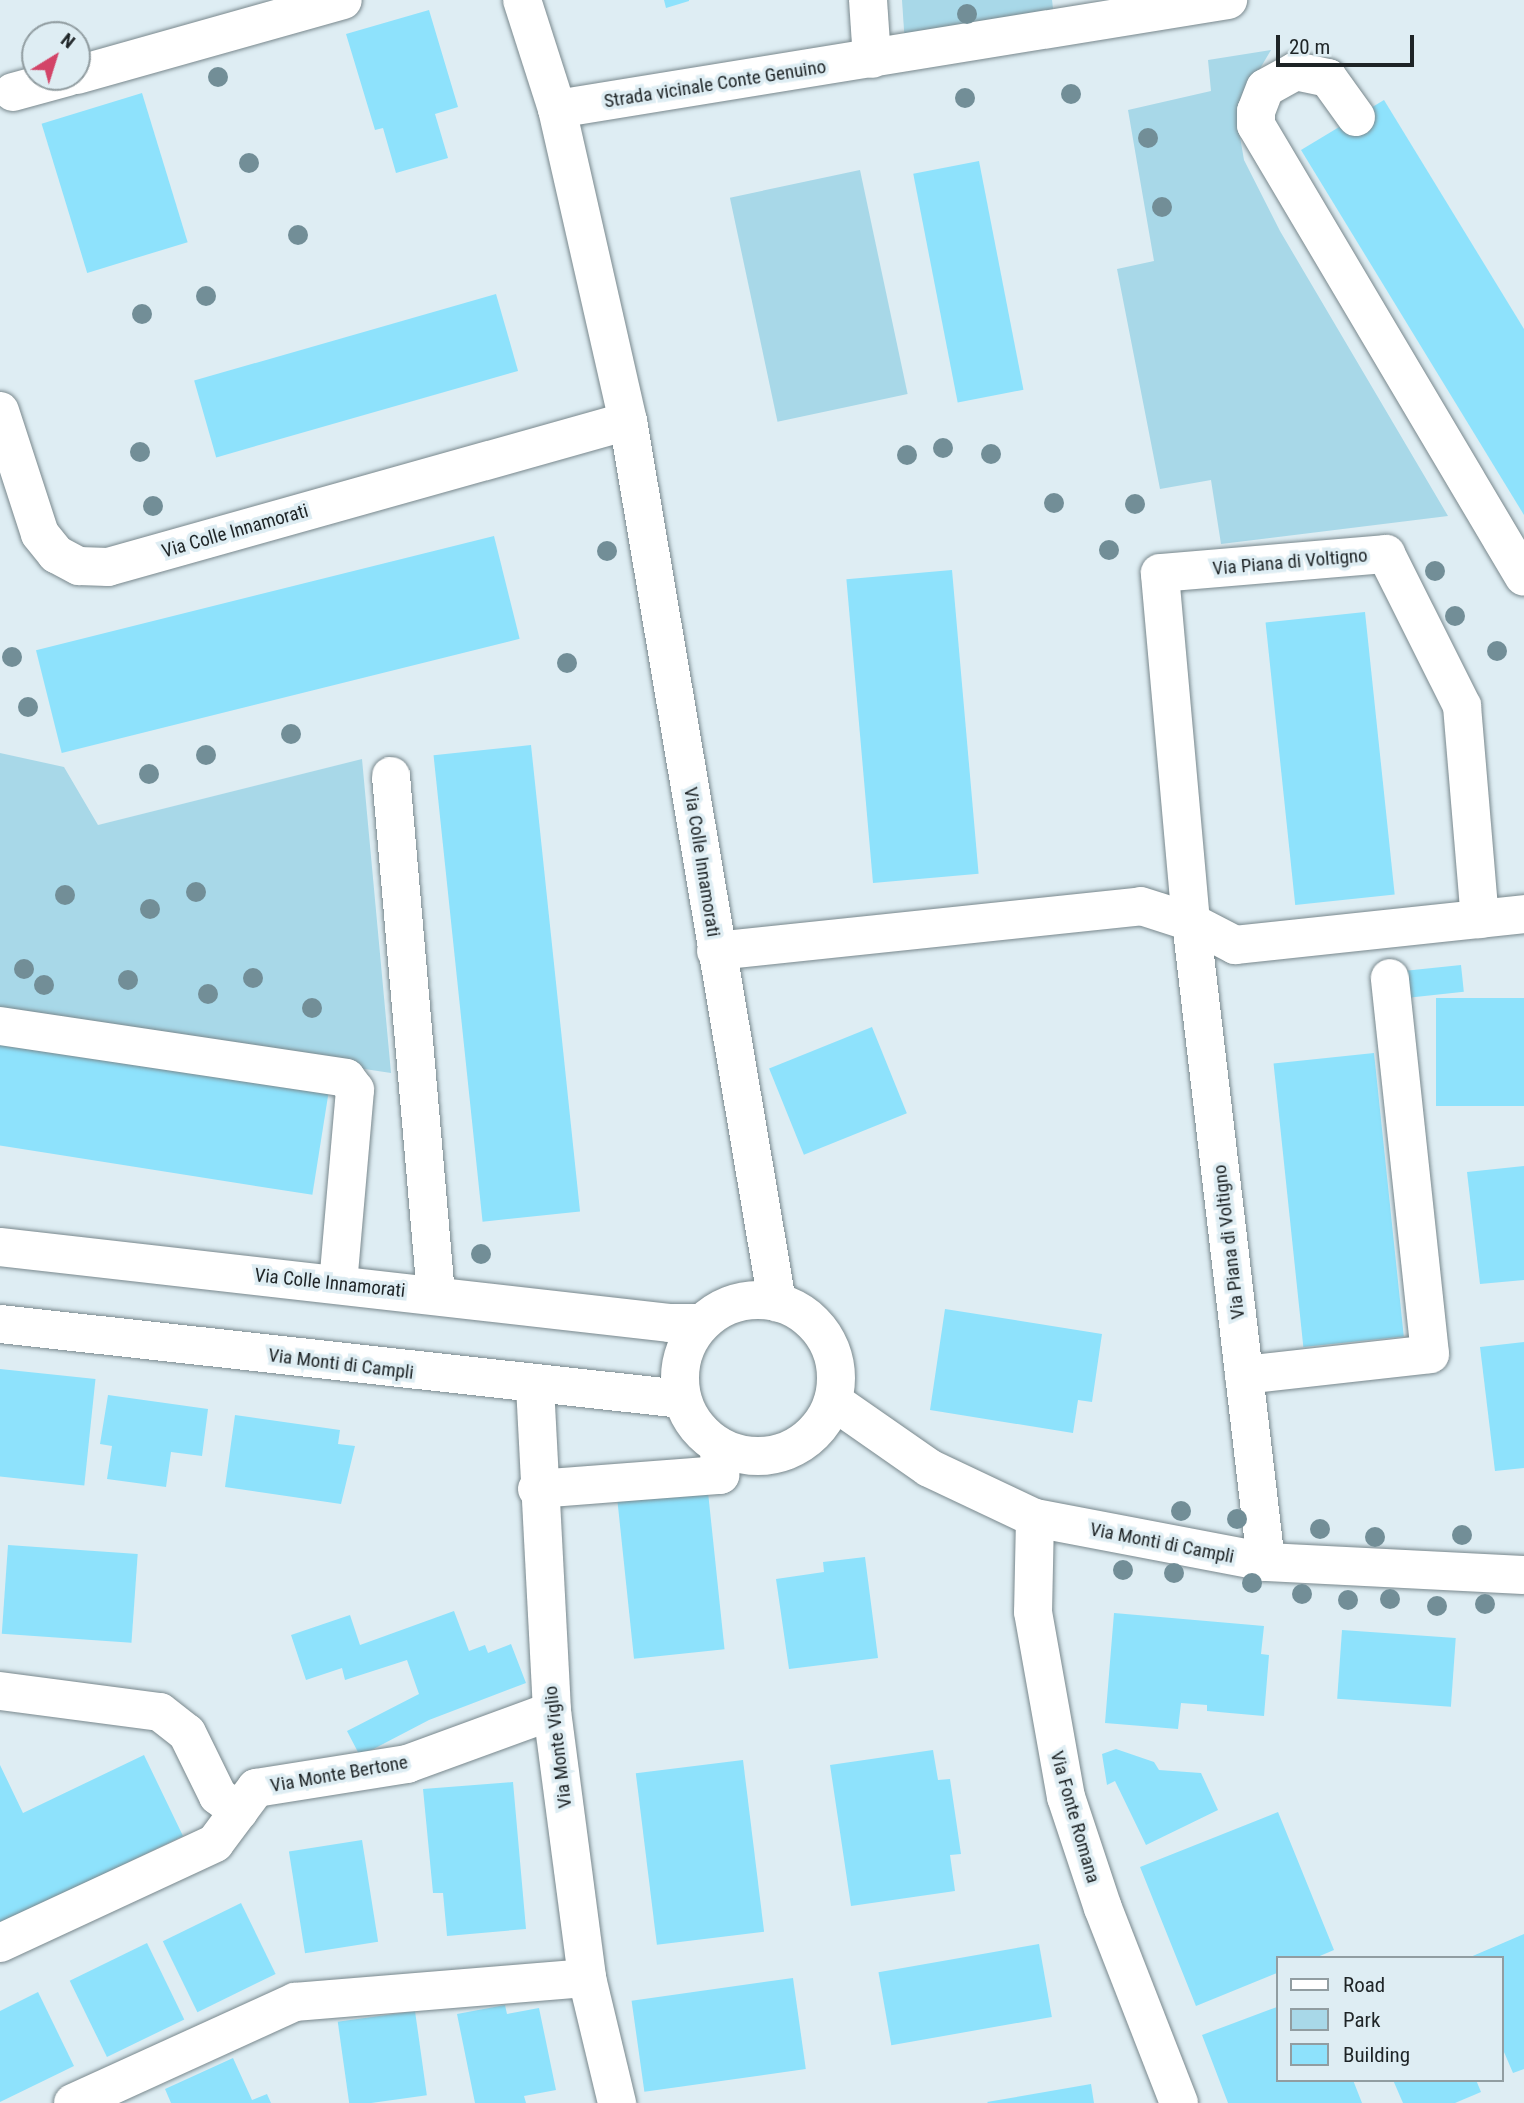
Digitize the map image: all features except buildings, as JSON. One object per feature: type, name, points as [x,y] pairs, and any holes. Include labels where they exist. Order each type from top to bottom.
[{"type":"street","points":[[91,71],[343,0]]},
{"type":"street","name":"Via Colle Innamorati","points":[[522,0],[557,109],[628,421],[777,1302]]},
{"type":"street","points":[[868,0],[872,59]]},
{"type":"street","name":"Strada vicinale Conte Genuino","points":[[557,109],[1228,0]]},
{"type":"street","points":[[1356,117],[1328,78],[1296,71],[1265,88],[1259,100],[1256,125],[1524,578]]},
{"type":"street","points":[[13,92],[21,90]]},
{"type":"street","name":"Via Colle Innamorati","points":[[0,411],[28,509],[56,554],[79,566],[108,567],[628,421]]},
{"type":"street","name":"Via Piana di Voltigno","points":[[1266,1562],[1191,922],[1160,573],[1386,554],[1462,706],[1480,919]]},
{"type":"street","points":[[391,776],[436,1295]]},
{"type":"street","points":[[716,951],[1141,906],[1191,922],[1235,945],[1524,914]]},
{"type":"street","points":[[1244,1375],[1430,1354],[1390,978]]},
{"type":"street","points":[[0,1026],[346,1078],[355,1090],[338,1284]]},
{"type":"street","name":"Via Colle Innamorati","points":[[0,1247],[669,1323],[701,1323]]},
{"type":"street","points":[[777,1302],[800,1312],[826,1340],[836,1376],[833,1401],[819,1428],[794,1448],[764,1457],[719,1447],[695,1426],[681,1399],[681,1358],[701,1323],[736,1303],[777,1302]]},
{"type":"street","name":"Via Monti di Campli","points":[[0,1324],[535,1386],[681,1399]]},
{"type":"street","name":"Via Monte Viglio","points":[[535,1386],[537,1489],[552,1711],[587,1978],[617,2103]]},
{"type":"street","name":"Via Monti di Campli","points":[[833,1401],[929,1468],[1035,1518],[1266,1562],[1524,1575]]},
{"type":"street","points":[[537,1489],[720,1475],[719,1447]]},
{"type":"street","name":"Via Fonte Romana","points":[[1035,1518],[1033,1612],[1066,1797],[1102,1908],[1179,2103]]},
{"type":"street","points":[[0,1691],[160,1712],[187,1733],[218,1796],[239,1811]]},
{"type":"street","name":"Via Monte Bertone","points":[[0,1943],[215,1843],[256,1788],[407,1764],[552,1711]]},
{"type":"street","points":[[74,2103],[295,2002],[587,1978]]},
{"type":"green space","points":[[902,0],[1052,0],[1054,17],[905,45]]},
{"type":"green space","points":[[1271,50],[1245,94],[1239,131],[1244,160],[1280,231],[1448,516],[1221,544],[1211,480],[1160,489],[1117,269],[1154,261],[1128,110],[1211,91],[1208,60]]},
{"type":"green space","points":[[860,170],[908,394],[778,422],[730,198]]},
{"type":"green space","points":[[0,753],[64,767],[98,825],[362,759],[391,1073],[0,1014]]}]
